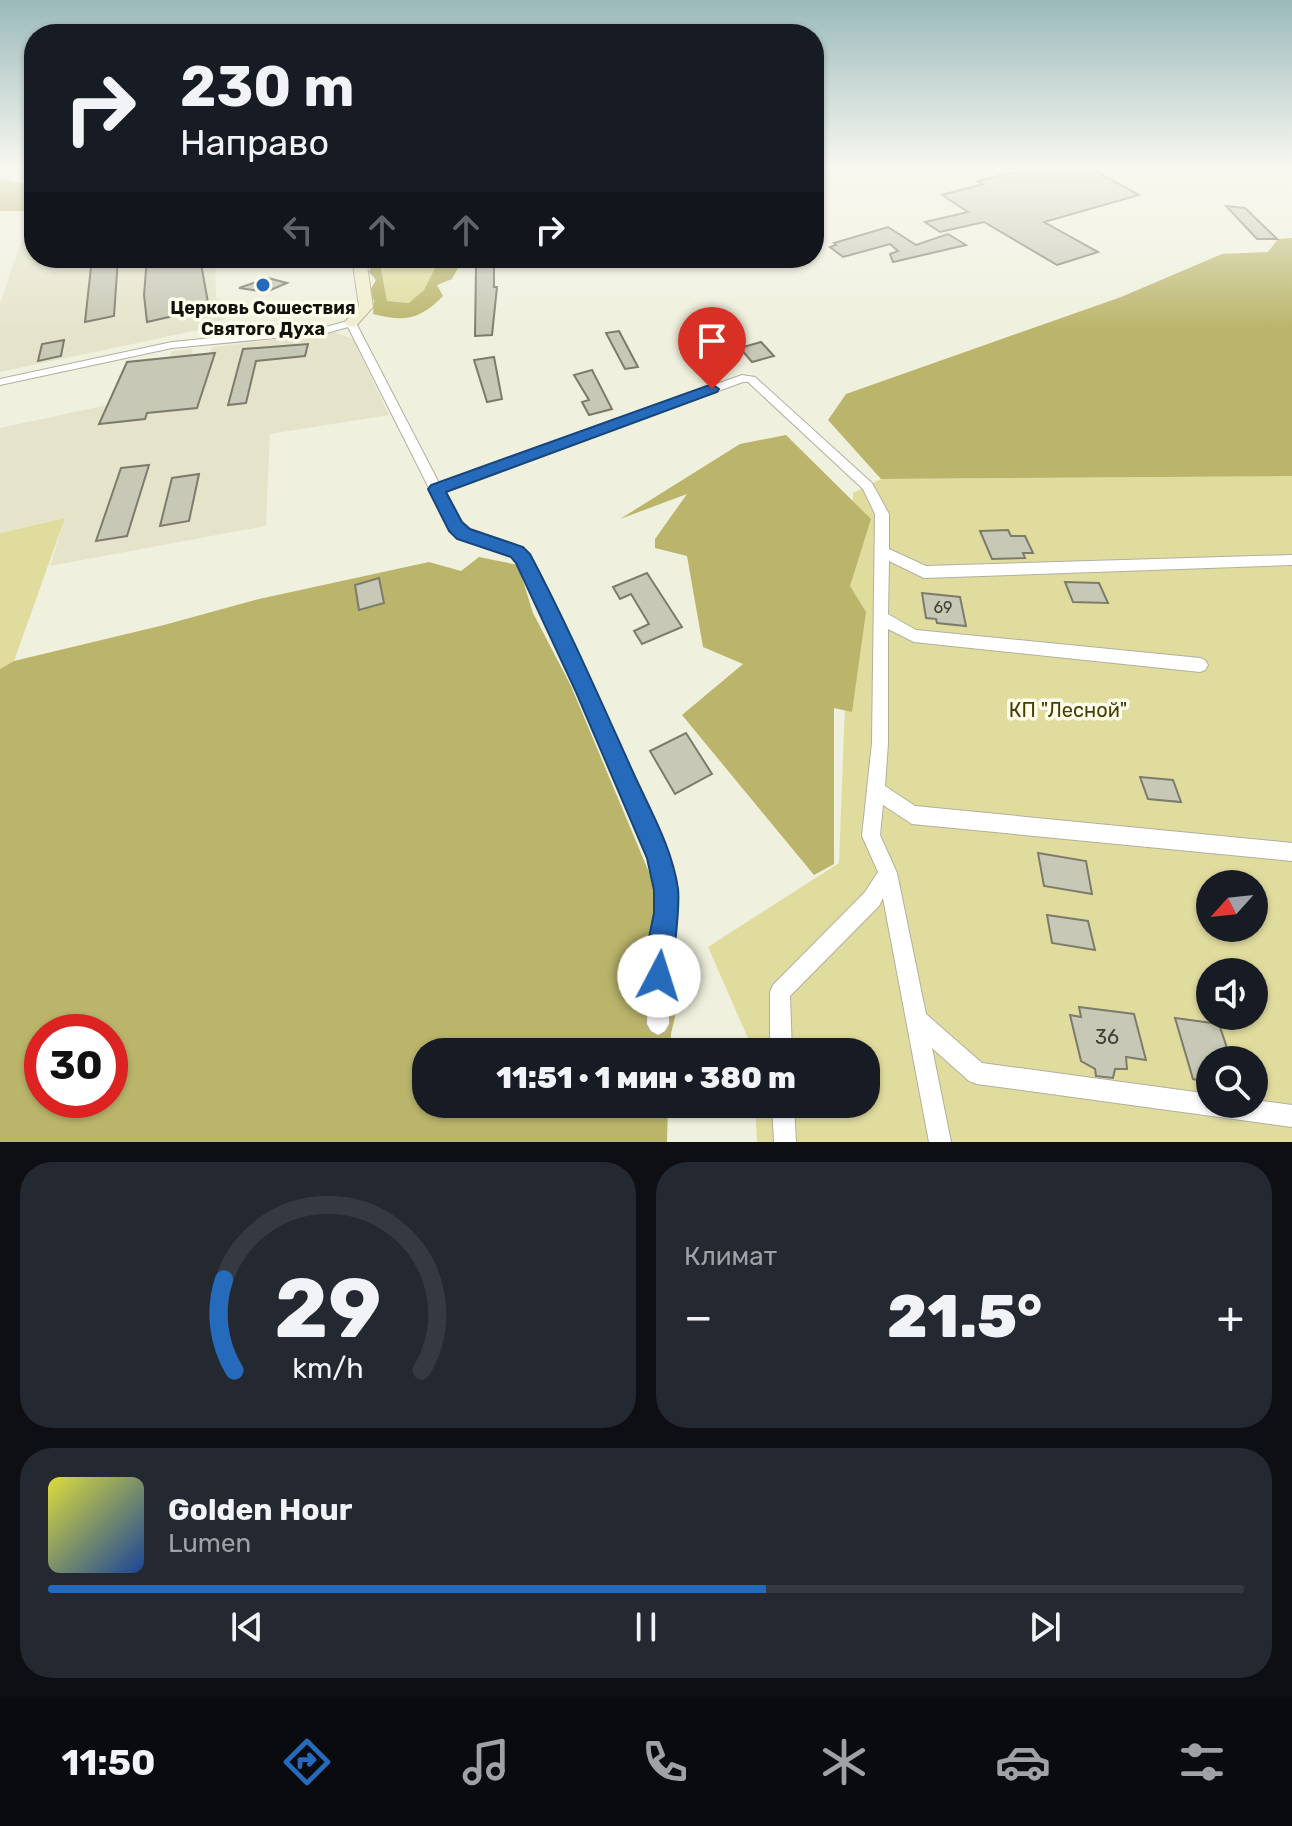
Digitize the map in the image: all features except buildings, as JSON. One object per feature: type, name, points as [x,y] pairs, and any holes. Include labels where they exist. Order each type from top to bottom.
[{"type":"street","points":[[0,382],[172,345],[313,332],[351,323],[366,307],[360,268]]},
{"type":"street","points":[[351,323],[455,526],[463,534],[517,552],[523,559],[587,692],[659,858],[666,890],[666,913],[659,952],[658,1024]]},
{"type":"street","points":[[436,489],[742,378],[751,379],[868,486],[882,514],[880,743],[871,836],[888,873],[940,1142]]},
{"type":"street","points":[[881,551],[924,572],[1292,560]]},
{"type":"street","points":[[881,617],[914,636],[1200,665]]},
{"type":"street","points":[[876,790],[912,815],[1292,852]]},
{"type":"street","points":[[781,1038],[780,992],[872,899],[888,873]]},
{"type":"street","points":[[916,1019],[977,1073],[1292,1116]]},
{"type":"street","points":[[784,1118],[785,1142]]},
{"type":"shaded area","points":[[1292,238],[1292,476],[881,479],[828,420],[846,394],[1121,297],[1222,254],[1268,252],[1278,239]]},
{"type":"shaded area","points":[[24,241],[24,268],[215,268],[216,298],[238,310],[208,328],[0,372],[0,304],[20,244]]},
{"type":"shaded area","points":[[371,268],[381,268],[387,301],[409,303],[424,290],[435,268],[458,268],[452,279],[437,285],[443,296],[435,304],[419,314],[403,318],[373,314],[374,300],[368,294],[376,280],[369,272]]},
{"type":"shaded area","points":[[334,332],[353,339],[389,415],[270,434],[266,526],[50,566],[65,518],[0,533],[0,428],[107,405],[127,362],[169,358],[172,351],[193,349],[191,356],[209,354],[213,347]]},
{"type":"shaded area","points":[[786,435],[871,519],[850,586],[866,612],[852,712],[834,708],[834,864],[814,875],[682,715],[743,664],[703,647],[687,556],[655,548],[655,539],[687,494],[620,519],[740,444]]},
{"type":"shaded area","points":[[479,557],[518,565],[533,613],[571,686],[687,963],[671,1038],[412,1038],[412,1118],[668,1118],[667,1142],[0,1142],[0,669],[14,661],[259,599],[429,562],[461,571]]},
{"type":"green space","points":[[381,268],[435,268],[424,291],[410,303],[387,301]]},
{"type":"green space","name":"КП \"Лесной\"","points":[[1292,476],[1292,1142],[757,1142],[756,1118],[880,1118],[880,1038],[748,1038],[708,947],[839,863],[853,493],[881,479]]},
{"type":"green space","points":[[65,518],[14,661],[0,669],[0,533]]},
{"type":"place","name":"Церковь Сошествия Святого Духа","points":[[263,285]]},
{"type":"route","points":[[659,976],[659,952],[666,913],[666,890],[659,858],[587,692],[523,559],[517,552],[463,534],[455,526],[436,489],[712,389]]}]
